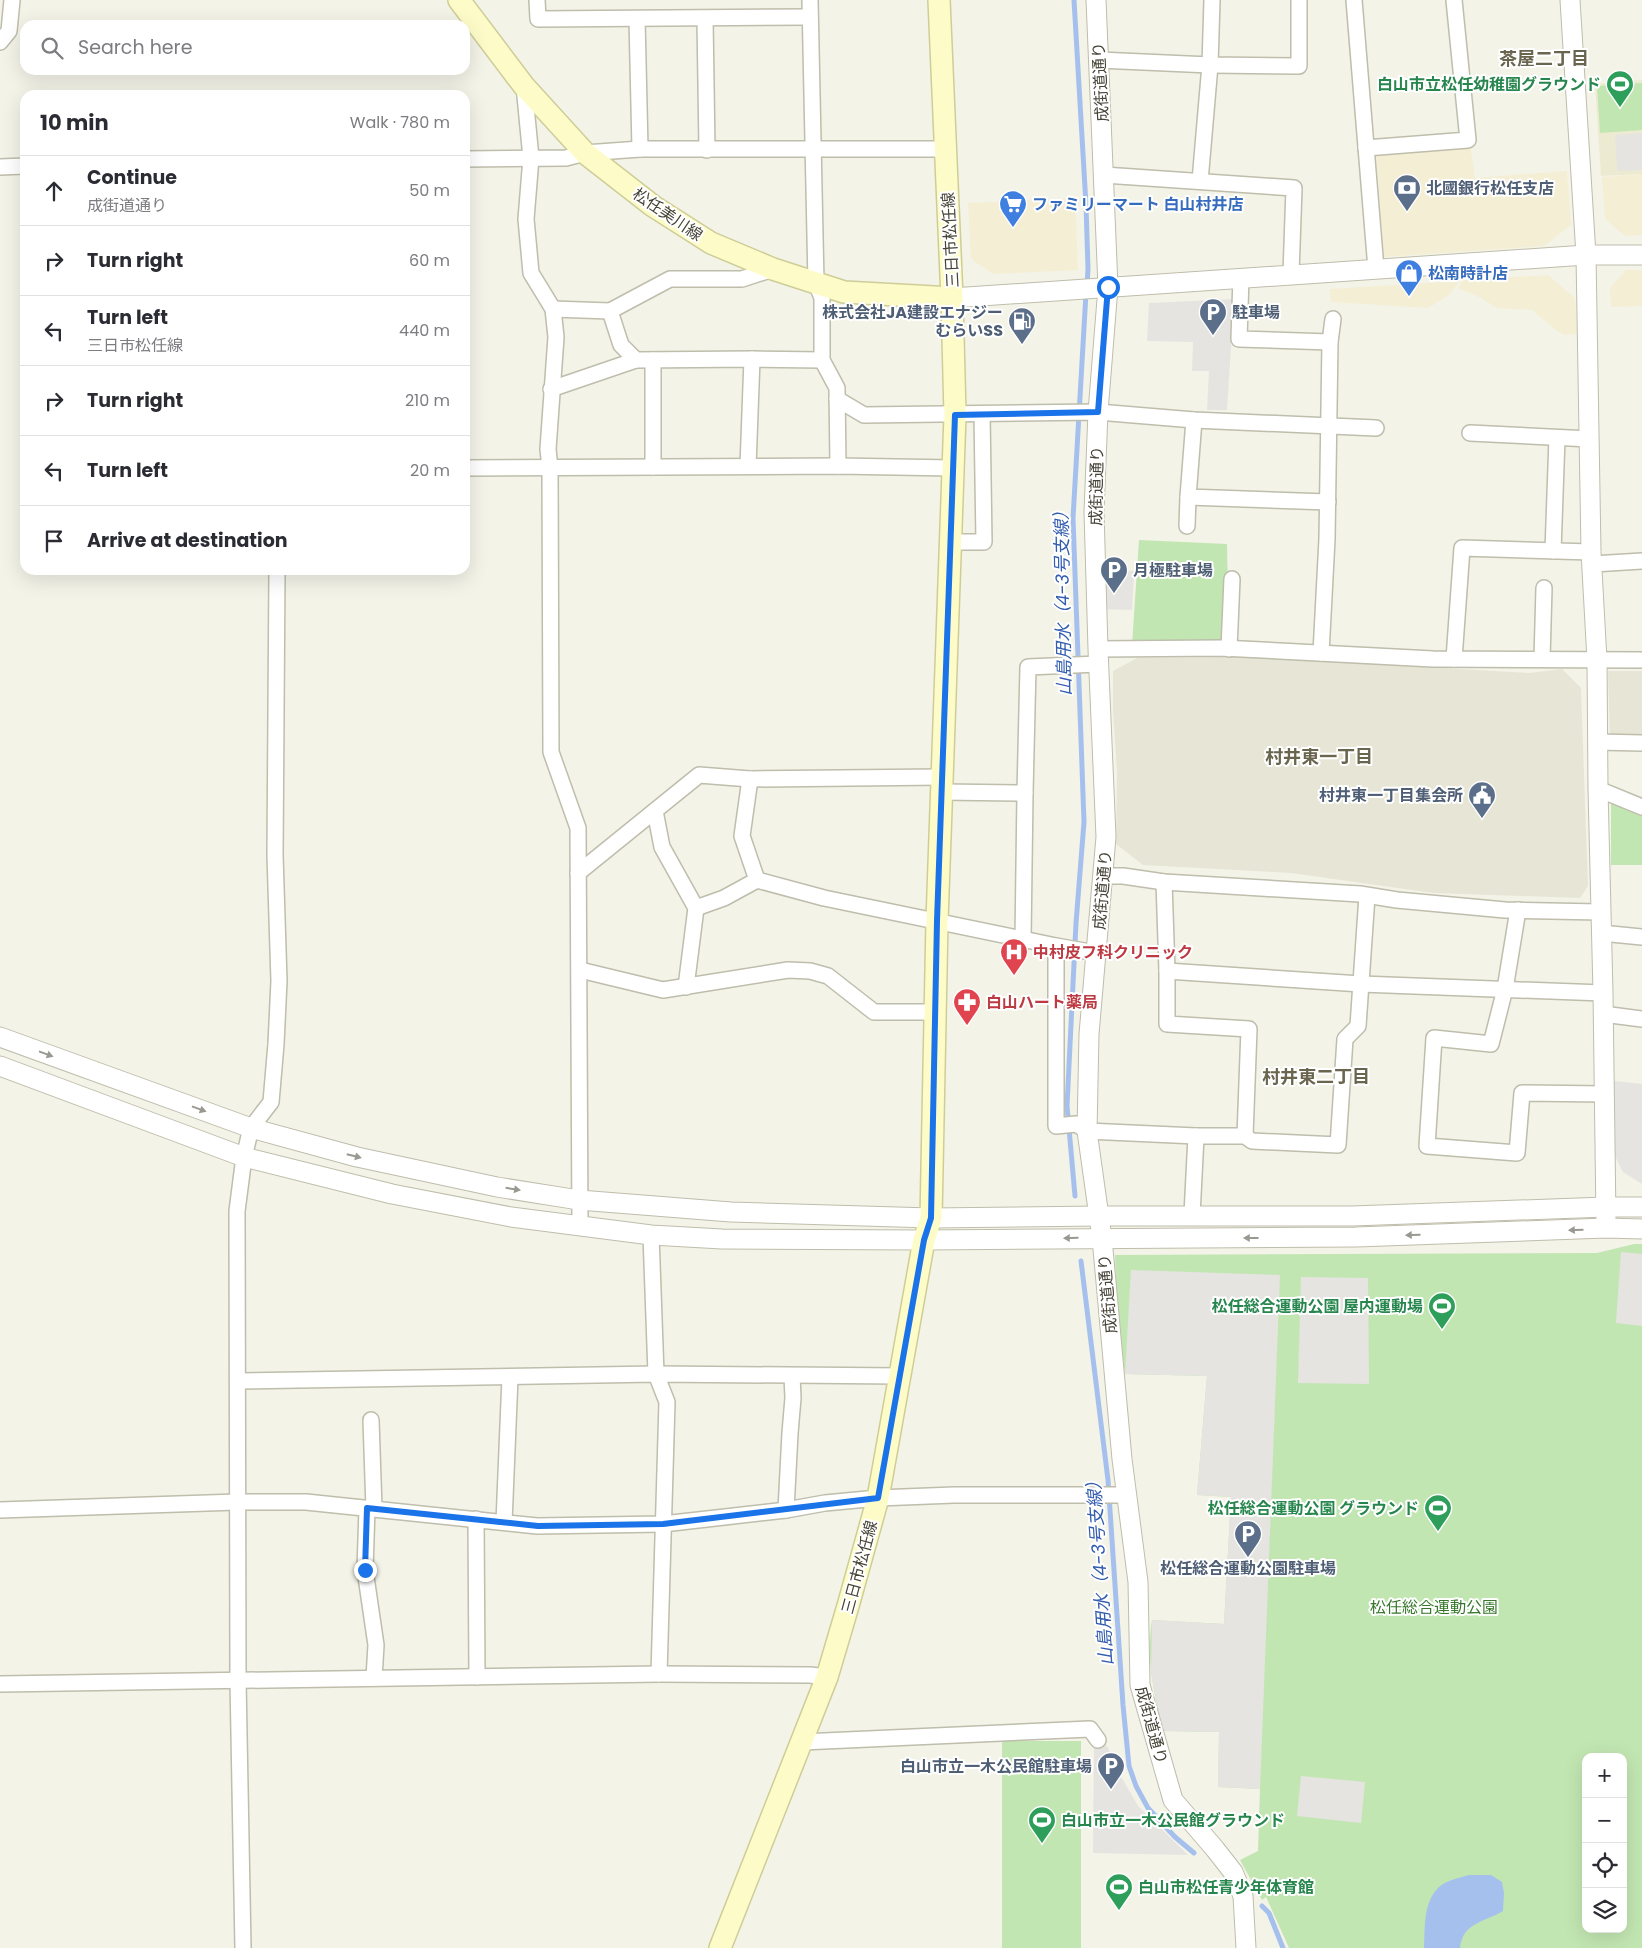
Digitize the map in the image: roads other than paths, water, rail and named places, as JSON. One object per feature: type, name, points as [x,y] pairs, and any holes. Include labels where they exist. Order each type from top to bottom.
[{"type":"main road","name":"松任美川線","points":[[460,0],[524,86],[585,153],[653,206],[711,244],[773,269],[844,292],[952,298]]},
{"type":"main road","name":"三日市松任線","points":[[720,1948],[827,1677],[878,1498],[924,1240],[931,1218],[937,921],[955,415],[952,298],[939,0]]},
{"type":"street","points":[[0,42],[9,31],[12,0]]},
{"type":"street","points":[[538,0],[538,19],[810,17]]},
{"type":"street","points":[[810,0],[816,283],[822,298],[822,360],[837,388],[838,466]]},
{"type":"street","name":"成街道通り","points":[[1096,0],[1104,175],[1082,412],[1094,512],[1095,659],[1106,837],[1103,876],[1075,949],[1089,1034],[1075,1126],[1099,1216],[1102,1238],[1113,1495],[1138,1582],[1140,1685],[1142,1695],[1174,1800],[1233,1872],[1243,1896],[1246,1948]]},
{"type":"street","points":[[1200,181],[1210,65],[1212,0]]},
{"type":"street","points":[[1099,60],[1210,65],[1299,66],[1299,0]]},
{"type":"street","points":[[1354,0],[1376,269]]},
{"type":"street","points":[[1366,148],[1468,140],[1454,0]]},
{"type":"street","points":[[1570,0],[1586,255],[1592,558],[1598,660],[1598,789],[1606,1228]]},
{"type":"street","points":[[705,18],[707,150]]},
{"type":"street","points":[[637,19],[640,150]]},
{"type":"street","points":[[524,86],[532,158],[526,219],[531,273],[553,309],[556,337],[548,449],[550,468],[551,752],[578,828],[580,1226]]},
{"type":"street","points":[[470,159],[566,158],[585,153],[640,150],[946,149]]},
{"type":"street","points":[[0,167],[20,166]]},
{"type":"street","points":[[1104,175],[1294,188],[1292,274]]},
{"type":"street","points":[[952,298],[1586,255],[1642,255]]},
{"type":"street","points":[[553,309],[610,311],[670,279],[742,279],[773,269]]},
{"type":"street","points":[[1241,277],[1239,339],[1330,342]]},
{"type":"street","points":[[610,311],[622,345],[636,360]]},
{"type":"street","points":[[1321,653],[1328,502],[1330,342],[1333,319]]},
{"type":"street","points":[[551,389],[636,360],[752,358],[822,360]]},
{"type":"street","points":[[748,466],[752,358]]},
{"type":"street","points":[[654,360],[654,467]]},
{"type":"street","points":[[837,399],[864,415],[1082,412],[1194,420],[1376,428]]},
{"type":"street","points":[[951,542],[984,542],[982,414]]},
{"type":"street","points":[[1187,526],[1194,420]]},
{"type":"street","points":[[1470,433],[1590,439]]},
{"type":"street","points":[[1553,551],[1557,438]]},
{"type":"street","points":[[470,468],[748,466],[953,468]]},
{"type":"street","points":[[1188,497],[1328,502]]},
{"type":"street","points":[[1454,659],[1462,548],[1553,551],[1592,558],[1642,561]]},
{"type":"street","points":[[244,1948],[238,1680],[236,1211],[244,1157],[251,1128],[271,1102],[279,990],[275,855],[277,575]]},
{"type":"street","points":[[1229,648],[1232,578]]},
{"type":"street","points":[[1542,659],[1544,588]]},
{"type":"street","points":[[1022,939],[1028,667],[1068,666],[1095,659],[1229,648],[1454,659],[1642,660]]},
{"type":"street","points":[[1598,742],[1642,743]]},
{"type":"street","points":[[578,873],[699,775],[750,779],[942,784],[1025,792]]},
{"type":"street","points":[[750,779],[742,836],[757,880]]},
{"type":"street","points":[[1598,789],[1642,808]]},
{"type":"street","points":[[655,811],[662,847],[696,908],[686,987]]},
{"type":"street","points":[[1103,876],[1123,876],[1164,882],[1360,894],[1518,910],[1600,912]]},
{"type":"street","points":[[696,908],[724,898],[757,880],[824,898],[1075,949],[1056,1126],[1196,1136],[1245,1136],[1252,1141],[1338,1144],[1345,1039],[1358,1026],[1367,896]]},
{"type":"street","points":[[1164,882],[1167,1024],[1249,1030],[1245,1136]]},
{"type":"street","points":[[1518,910],[1505,988],[1491,1044],[1434,1038],[1427,1146],[1517,1153],[1522,1094],[1604,1094]]},
{"type":"street","points":[[1601,933],[1642,937]]},
{"type":"street","points":[[580,970],[662,990],[788,970],[810,971],[828,976],[874,1012],[935,1012]]},
{"type":"street","points":[[1167,971],[1361,984],[1603,993]]},
{"type":"street","points":[[1603,1014],[1642,1019]]},
{"type":"street","points":[[0,1037],[251,1128],[357,1157],[497,1187],[579,1200],[731,1212],[931,1218],[1192,1215],[1352,1216],[1642,1207]]},
{"type":"street","points":[[0,1066],[244,1157],[401,1196],[510,1217],[651,1235],[722,1239],[924,1240],[1356,1238],[1606,1228],[1642,1229]]},
{"type":"street","points":[[1192,1215],[1196,1136]]},
{"type":"street","points":[[651,1235],[656,1374],[667,1402],[658,1674]]},
{"type":"street","points":[[238,1381],[656,1374],[900,1376]]},
{"type":"street","points":[[786,1510],[793,1398],[792,1376]]},
{"type":"street","points":[[504,1522],[510,1377]]},
{"type":"street","points":[[371,1420],[371,1509],[365,1570],[376,1645],[374,1678]]},
{"type":"street","points":[[0,1510],[237,1502],[306,1502],[538,1526],[663,1524],[878,1498],[954,1495],[1113,1495]]},
{"type":"street","points":[[476,1519],[477,1677]]},
{"type":"street","points":[[0,1684],[658,1674],[810,1675],[827,1677]]},
{"type":"street","points":[[802,1742],[1090,1729],[1098,1740]]},
{"type":"water","points":[[1469,1875],[1491,1875],[1502,1882],[1504,1893],[1503,1911],[1470,1928],[1462,1939],[1460,1948],[1424,1948],[1427,1908],[1434,1893],[1446,1883]]},
{"type":"waterway","name":"山島用水（4-3号支線）","points":[[1074,0],[1086,205],[1087,285]]},
{"type":"waterway","name":"山島用水（4-3号支線）","points":[[1075,1196],[1067,1106],[1076,923],[1084,822],[1073,518],[1086,293]]},
{"type":"waterway","name":"山島用水（4-3号支線）","points":[[1081,1261],[1108,1480],[1123,1705],[1129,1766],[1136,1786],[1148,1808],[1175,1837],[1194,1853]]},
{"type":"waterway","name":"山島用水（4-3号支線）","points":[[1262,1906],[1269,1913],[1283,1948]]},
{"type":"place","name":"白山市立松任幼稚園グラウンド","points":[[1620,108]]},
{"type":"place","name":"北國銀行松任支店","points":[[1407,212]]},
{"type":"place","name":"ファミリーマート 白山村井店","points":[[1013,228]]},
{"type":"place","name":"松南時計店","points":[[1409,297]]},
{"type":"place","name":"駐車場","points":[[1213,336]]},
{"type":"place","name":"株式会社JA建設エナジー むらいSS","points":[[1022,345]]},
{"type":"place","name":"月極駐車場","points":[[1114,594]]},
{"type":"place","name":"村井東一丁目集会所","points":[[1482,819]]},
{"type":"place","name":"中村皮フ科クリニック","points":[[1014,976]]},
{"type":"place","name":"白山ハート薬局","points":[[967,1026]]},
{"type":"place","name":"松任総合運動公園 屋内運動場","points":[[1442,1330]]},
{"type":"place","name":"松任総合運動公園 グラウンド","points":[[1438,1532]]},
{"type":"place","name":"松任総合運動公園駐車場","points":[[1248,1558]]},
{"type":"place","name":"白山市立一木公民館駐車場","points":[[1111,1790]]},
{"type":"place","name":"白山市立一木公民館グラウンド","points":[[1042,1844]]},
{"type":"place","name":"白山市松任青少年体育館","points":[[1119,1911]]},
{"type":"district","name":"茶屋二丁目","points":[[1544,59]]},
{"type":"district","name":"村井東一丁目","points":[[1319,757]]},
{"type":"district","name":"村井東二丁目","points":[[1316,1077]]},
{"type":"park label","name":"松任総合運動公園","points":[[1434,1607]]}]
